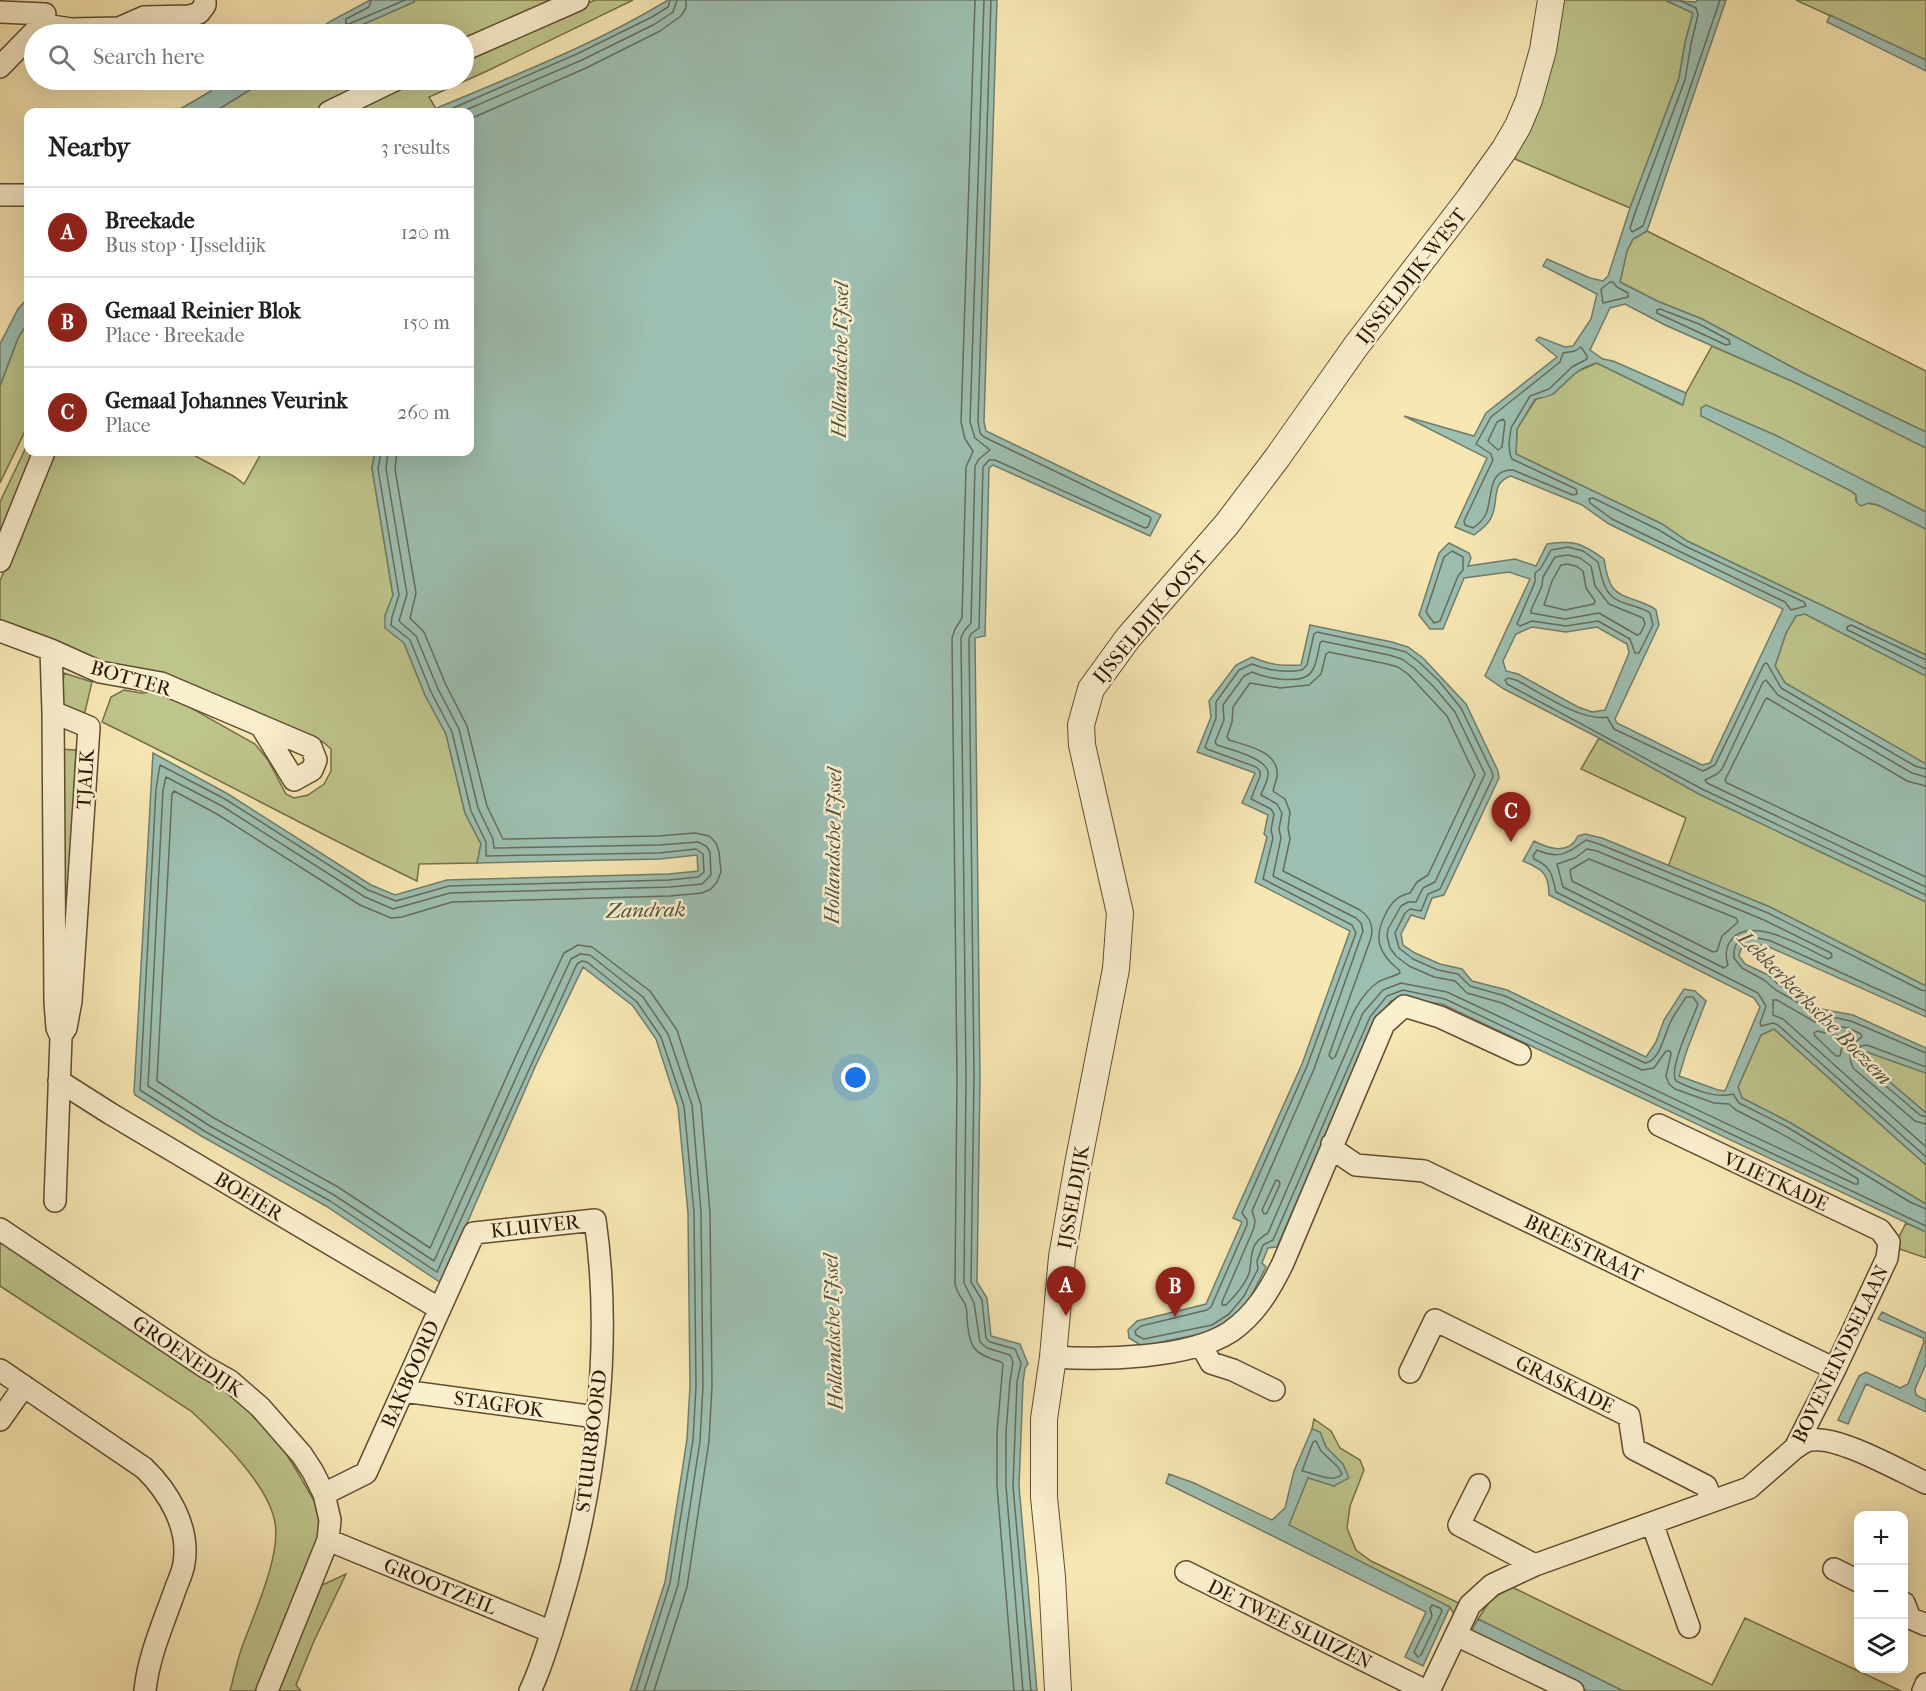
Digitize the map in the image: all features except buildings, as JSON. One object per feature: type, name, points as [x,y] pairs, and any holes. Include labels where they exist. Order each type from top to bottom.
[{"type":"street","points":[[128,24],[144,17],[199,14],[205,5],[205,0]]},
{"type":"street","points":[[474,46],[578,0]]},
{"type":"street","name":"IJSSELDIJK-WEST","points":[[1223,529],[1277,458],[1356,346],[1504,150],[1529,100],[1543,50],[1551,0]]},
{"type":"street","points":[[0,12],[47,13],[64,24]]},
{"type":"street","points":[[0,67],[24,42]]},
{"type":"street","points":[[337,108],[374,90]]},
{"type":"street","points":[[0,195],[24,195]]},
{"type":"street","points":[[0,561],[42,456]]},
{"type":"street","name":"IJSSELDIJK-OOST","points":[[1084,709],[1091,689],[1128,638],[1223,529]]},
{"type":"street","name":"BOTTER","points":[[0,631],[100,672],[161,683],[261,726]]},
{"type":"street","name":"TJALK","points":[[51,650],[55,1002],[60,1037],[55,1201]]},
{"type":"street","name":"IJSSELDIJK","points":[[1058,1691],[1052,1577],[1044,1497],[1044,1419],[1053,1357],[1062,1257],[1077,1164],[1116,969],[1120,913],[1082,745],[1081,725],[1084,709]]},
{"type":"street","name":"TJALK","points":[[53,712],[89,727],[71,1001],[66,1028],[60,1037]]},
{"type":"street","points":[[54,869],[79,868]]},
{"type":"street","points":[[1053,1357],[1120,1357],[1172,1352],[1202,1345],[1229,1333],[1244,1321],[1270,1288],[1283,1263],[1384,1024],[1404,1006],[1440,1017],[1520,1054]]},
{"type":"street","name":"BOEIER","points":[[59,1081],[440,1309]]},
{"type":"street","name":"VLIETKADE","points":[[1659,1125],[1880,1230],[1889,1242]]},
{"type":"street","name":"BREESTRAAT","points":[[1332,1144],[1337,1152],[1356,1165],[1424,1171],[1835,1369]]},
{"type":"street","name":"KLUIVER","points":[[474,1233],[595,1220]]},
{"type":"street","name":"STUURBOORD","points":[[530,1691],[552,1632],[570,1571],[584,1514],[592,1464],[600,1364],[601,1317],[600,1258],[595,1220]]},
{"type":"street","name":"GROENEDIJK","points":[[0,1230],[205,1367],[230,1381],[260,1407],[302,1455],[313,1472],[324,1494],[330,1520],[328,1540],[271,1689]]},
{"type":"street","name":"BAKBOORD","points":[[324,1494],[366,1473],[474,1233]]},
{"type":"street","name":"BOVENEINDSELAAN","points":[[1427,1691],[1470,1605],[1492,1585],[1536,1565],[1749,1488],[1795,1448],[1887,1258],[1889,1242]]},
{"type":"street","name":"GRASKADE","points":[[1410,1372],[1435,1320],[1629,1416],[1634,1449],[1706,1486],[1712,1502]]},
{"type":"street","points":[[1202,1345],[1211,1363],[1233,1370],[1274,1390]]},
{"type":"street","points":[[0,1370],[144,1468],[159,1482],[174,1507],[185,1547],[184,1563],[158,1639],[146,1691]]},
{"type":"street","points":[[0,1420],[24,1386]]},
{"type":"street","name":"STAGFOK","points":[[403,1391],[596,1417]]},
{"type":"street","points":[[1795,1448],[1810,1439],[1832,1442],[1926,1483]]},
{"type":"street","points":[[1479,1485],[1459,1525],[1536,1565]]},
{"type":"street","points":[[1652,1523],[1689,1627]]},
{"type":"street","name":"GROOTZEIL","points":[[328,1540],[552,1632]]},
{"type":"street","points":[[1834,1569],[1854,1579]]},
{"type":"street","name":"DE TWEE SLUIZEN","points":[[1186,1572],[1427,1691]]},
{"type":"street","points":[[1908,1613],[1910,1618],[1926,1625]]},
{"type":"street","points":[[1456,1635],[1573,1691]]},
{"type":"street","points":[[1923,1691],[1926,1684]]},
{"type":"green space","points":[[414,0],[563,0],[474,38],[474,24],[364,24],[414,2]]},
{"type":"green space","points":[[595,0],[633,0],[474,77],[474,52]]},
{"type":"green space","points":[[1556,0],[1665,0],[1693,13],[1679,78],[1630,208],[1515,159],[1535,105]]},
{"type":"green space","points":[[1796,0],[1926,0],[1926,60]]},
{"type":"green space","points":[[250,90],[357,90],[322,108],[220,108]]},
{"type":"green space","points":[[388,90],[445,90],[429,97],[436,108],[351,108]]},
{"type":"green space","points":[[1647,231],[1926,371],[1926,432],[1805,374],[1702,319],[1657,301],[1620,282],[1627,251],[1633,239]]},
{"type":"green space","points":[[24,328],[24,433],[0,483],[0,386],[18,338]]},
{"type":"green space","points":[[1712,346],[1796,383],[1926,448],[1926,512],[1775,435],[1706,406],[1701,409],[1851,491],[1856,495],[1856,501],[1878,505],[1926,529],[1926,655],[1687,541],[1662,524],[1516,454],[1517,429],[1536,399],[1553,394],[1576,372],[1597,363],[1682,405],[1686,393]]},
{"type":"green space","points":[[24,451],[24,456],[34,456],[0,541],[0,502]]},
{"type":"green space","points":[[49,456],[196,456],[244,484],[260,456],[374,456],[372,468],[393,596],[385,616],[404,643],[425,695],[446,734],[465,813],[481,844],[477,863],[419,864],[417,881],[102,722],[111,697],[124,690],[141,693],[167,691],[182,703],[255,744],[268,760],[286,794],[294,798],[308,795],[324,784],[331,771],[331,749],[323,742],[160,672],[111,667],[0,625],[0,581]]},
{"type":"green space","points":[[1805,614],[1926,676],[1926,764],[1785,683],[1775,666],[1786,633],[1796,615]]},
{"type":"green space","points":[[64,673],[92,682],[83,720],[60,713]]},
{"type":"green space","points":[[1599,738],[1699,794],[1926,902],[1926,986],[1770,907],[1668,867],[1686,818],[1581,769]]},
{"type":"green space","points":[[56,749],[76,750],[63,1026]]},
{"type":"green space","points":[[1774,1029],[1926,1165],[1926,1204],[1789,1122],[1742,1098],[1738,1087],[1761,1035]]},
{"type":"green space","points":[[1864,1051],[1926,1073],[1926,1113],[1863,1059]]},
{"type":"green space","points":[[1906,1223],[1926,1232],[1926,1258],[1894,1247]]},
{"type":"green space","points":[[0,1241],[202,1372],[242,1405],[279,1442],[298,1473],[318,1508],[324,1538],[259,1691],[230,1691],[240,1652],[265,1585],[274,1552],[275,1523],[271,1508],[263,1493],[241,1463],[191,1411],[0,1286]]},
{"type":"green space","points":[[1314,1419],[1331,1431],[1340,1448],[1360,1460],[1364,1470],[1350,1506],[1347,1528],[1356,1550],[1371,1561],[1463,1605],[1456,1618],[1450,1607],[1288,1525],[1308,1477],[1334,1486],[1334,1456],[1326,1447],[1320,1432],[1312,1429]]},
{"type":"green space","points":[[346,1574],[296,1685],[301,1691],[276,1691],[322,1585]]},
{"type":"green space","points":[[1512,1587],[1712,1685],[1745,1618],[1854,1669],[1854,1673],[1863,1673],[1901,1691],[1623,1691],[1478,1619],[1491,1599]]},
{"type":"water","points":[[370,0],[414,0],[414,2],[364,24],[326,24]]},
{"type":"water","points":[[668,0],[997,0],[984,422],[986,431],[1161,515],[1150,536],[993,465],[989,468],[985,636],[975,638],[980,1078],[977,1282],[987,1298],[991,1336],[1020,1344],[1028,1364],[1025,1368],[1023,1383],[1019,1486],[1037,1691],[630,1691],[665,1582],[687,1439],[690,1386],[688,1213],[678,1107],[656,1039],[633,1006],[583,967],[535,1067],[441,1283],[326,1206],[203,1137],[135,1095],[134,1092],[153,753],[228,794],[371,885],[395,895],[447,880],[669,874],[698,871],[697,855],[660,859],[477,863],[481,844],[465,813],[446,734],[425,695],[404,643],[385,628],[385,616],[393,595],[372,468],[374,456],[474,456],[474,108],[437,108],[584,45]]},
{"type":"water","points":[[1665,0],[1696,2],[1697,0],[1726,0],[1647,231],[1633,239],[1627,251],[1620,282],[1657,301],[1702,319],[1805,374],[1926,432],[1926,448],[1796,383],[1665,325],[1625,304],[1610,308],[1590,350],[1603,359],[1613,361],[1686,393],[1683,405],[1597,363],[1589,365],[1552,394],[1535,399],[1517,429],[1516,454],[1662,524],[1687,541],[1926,655],[1926,676],[1805,614],[1796,616],[1786,633],[1775,666],[1785,683],[1926,764],[1926,902],[1699,794],[1599,738],[1504,689],[1485,676],[1530,579],[1509,572],[1464,578],[1443,629],[1430,629],[1419,615],[1439,553],[1449,543],[1469,553],[1471,558],[1468,566],[1515,559],[1536,566],[1547,544],[1564,542],[1590,549],[1604,559],[1614,589],[1656,610],[1659,625],[1615,719],[1617,723],[1702,765],[1710,763],[1783,609],[1609,524],[1582,505],[1511,476],[1498,486],[1493,513],[1483,528],[1474,535],[1455,527],[1487,458],[1404,416],[1474,436],[1486,413],[1557,357],[1536,340],[1539,337],[1565,347],[1573,346],[1591,319],[1597,294],[1543,266],[1547,259],[1590,278],[1603,281],[1608,276],[1630,208],[1679,78],[1693,13]],"holes":[[[1532,627],[1566,632],[1597,627],[1627,644],[1629,653],[1605,710],[1592,712],[1578,707],[1518,674],[1506,671],[1503,661],[1516,634]]]},
{"type":"water","points":[[1830,15],[1926,60],[1926,71],[1827,22]]},
{"type":"water","points":[[250,90],[220,108],[182,108],[211,91]]},
{"type":"water","points":[[24,302],[24,328],[18,338],[0,386],[0,344],[18,309]]},
{"type":"water","points":[[1706,405],[1775,435],[1926,512],[1926,529],[1878,505],[1869,503],[1861,506],[1857,503],[1856,495],[1851,491],[1701,416],[1701,408]]},
{"type":"water","name":"Lekkerkerksche Boezem","points":[[1310,625],[1392,642],[1408,647],[1423,658],[1466,704],[1498,771],[1499,778],[1444,895],[1432,898],[1424,919],[1411,915],[1401,934],[1403,945],[1415,953],[1440,964],[1462,969],[1472,981],[1507,990],[1646,1057],[1656,1042],[1664,1020],[1684,989],[1695,991],[1706,1001],[1679,1076],[1725,1091],[1760,1007],[1754,998],[1549,895],[1548,882],[1543,873],[1523,861],[1534,841],[1558,849],[1569,846],[1578,836],[1585,834],[1602,838],[1770,907],[1926,986],[1926,1017],[1769,947],[1746,944],[1740,950],[1739,956],[1745,964],[1768,975],[1779,985],[1821,1009],[1853,1015],[1926,1048],[1926,1073],[1864,1051],[1863,1059],[1926,1113],[1926,1165],[1774,1029],[1761,1035],[1738,1087],[1742,1098],[1789,1122],[1926,1204],[1926,1232],[1442,1004],[1418,1001],[1405,996],[1391,1001],[1376,1019],[1277,1247],[1268,1248],[1262,1263],[1266,1267],[1249,1300],[1233,1319],[1214,1331],[1142,1346],[1129,1338],[1128,1330],[1137,1321],[1206,1304],[1242,1222],[1233,1218],[1302,1064],[1350,931],[1255,882],[1267,837],[1264,834],[1268,815],[1242,803],[1255,773],[1197,752],[1211,717],[1209,701],[1236,665],[1252,657],[1276,664],[1301,665]]},
{"type":"water","points":[[1882,1312],[1926,1333],[1926,1364],[1915,1389],[1916,1395],[1926,1400],[1926,1412],[1866,1384],[1848,1424],[1838,1420],[1859,1376],[1866,1372],[1900,1388],[1908,1384],[1924,1342],[1923,1338],[1878,1319]]},
{"type":"water","points":[[1312,1429],[1320,1432],[1326,1447],[1343,1464],[1349,1478],[1334,1486],[1308,1478],[1289,1525],[1450,1607],[1423,1666],[1405,1657],[1426,1612],[1166,1483],[1169,1474],[1194,1483],[1272,1520],[1285,1508],[1294,1471]]},
{"type":"water","points":[[1478,1619],[1623,1691],[1587,1691],[1470,1634]]},
{"type":"place","name":"Gemaal Johannes Veurink","points":[[1511,842]]},
{"type":"place","name":"Breekade","points":[[1066,1316]]},
{"type":"place","name":"Gemaal Reinier Blok","points":[[1175,1317]]},
{"type":"water label","name":"Hollandsche IJssel","points":[[840,360]]},
{"type":"water label","name":"Hollandsche IJssel","points":[[833,846]]},
{"type":"water label","name":"Zandrak","points":[[646,910]]},
{"type":"water label","name":"Hollandsche IJssel","points":[[833,1332]]}]
